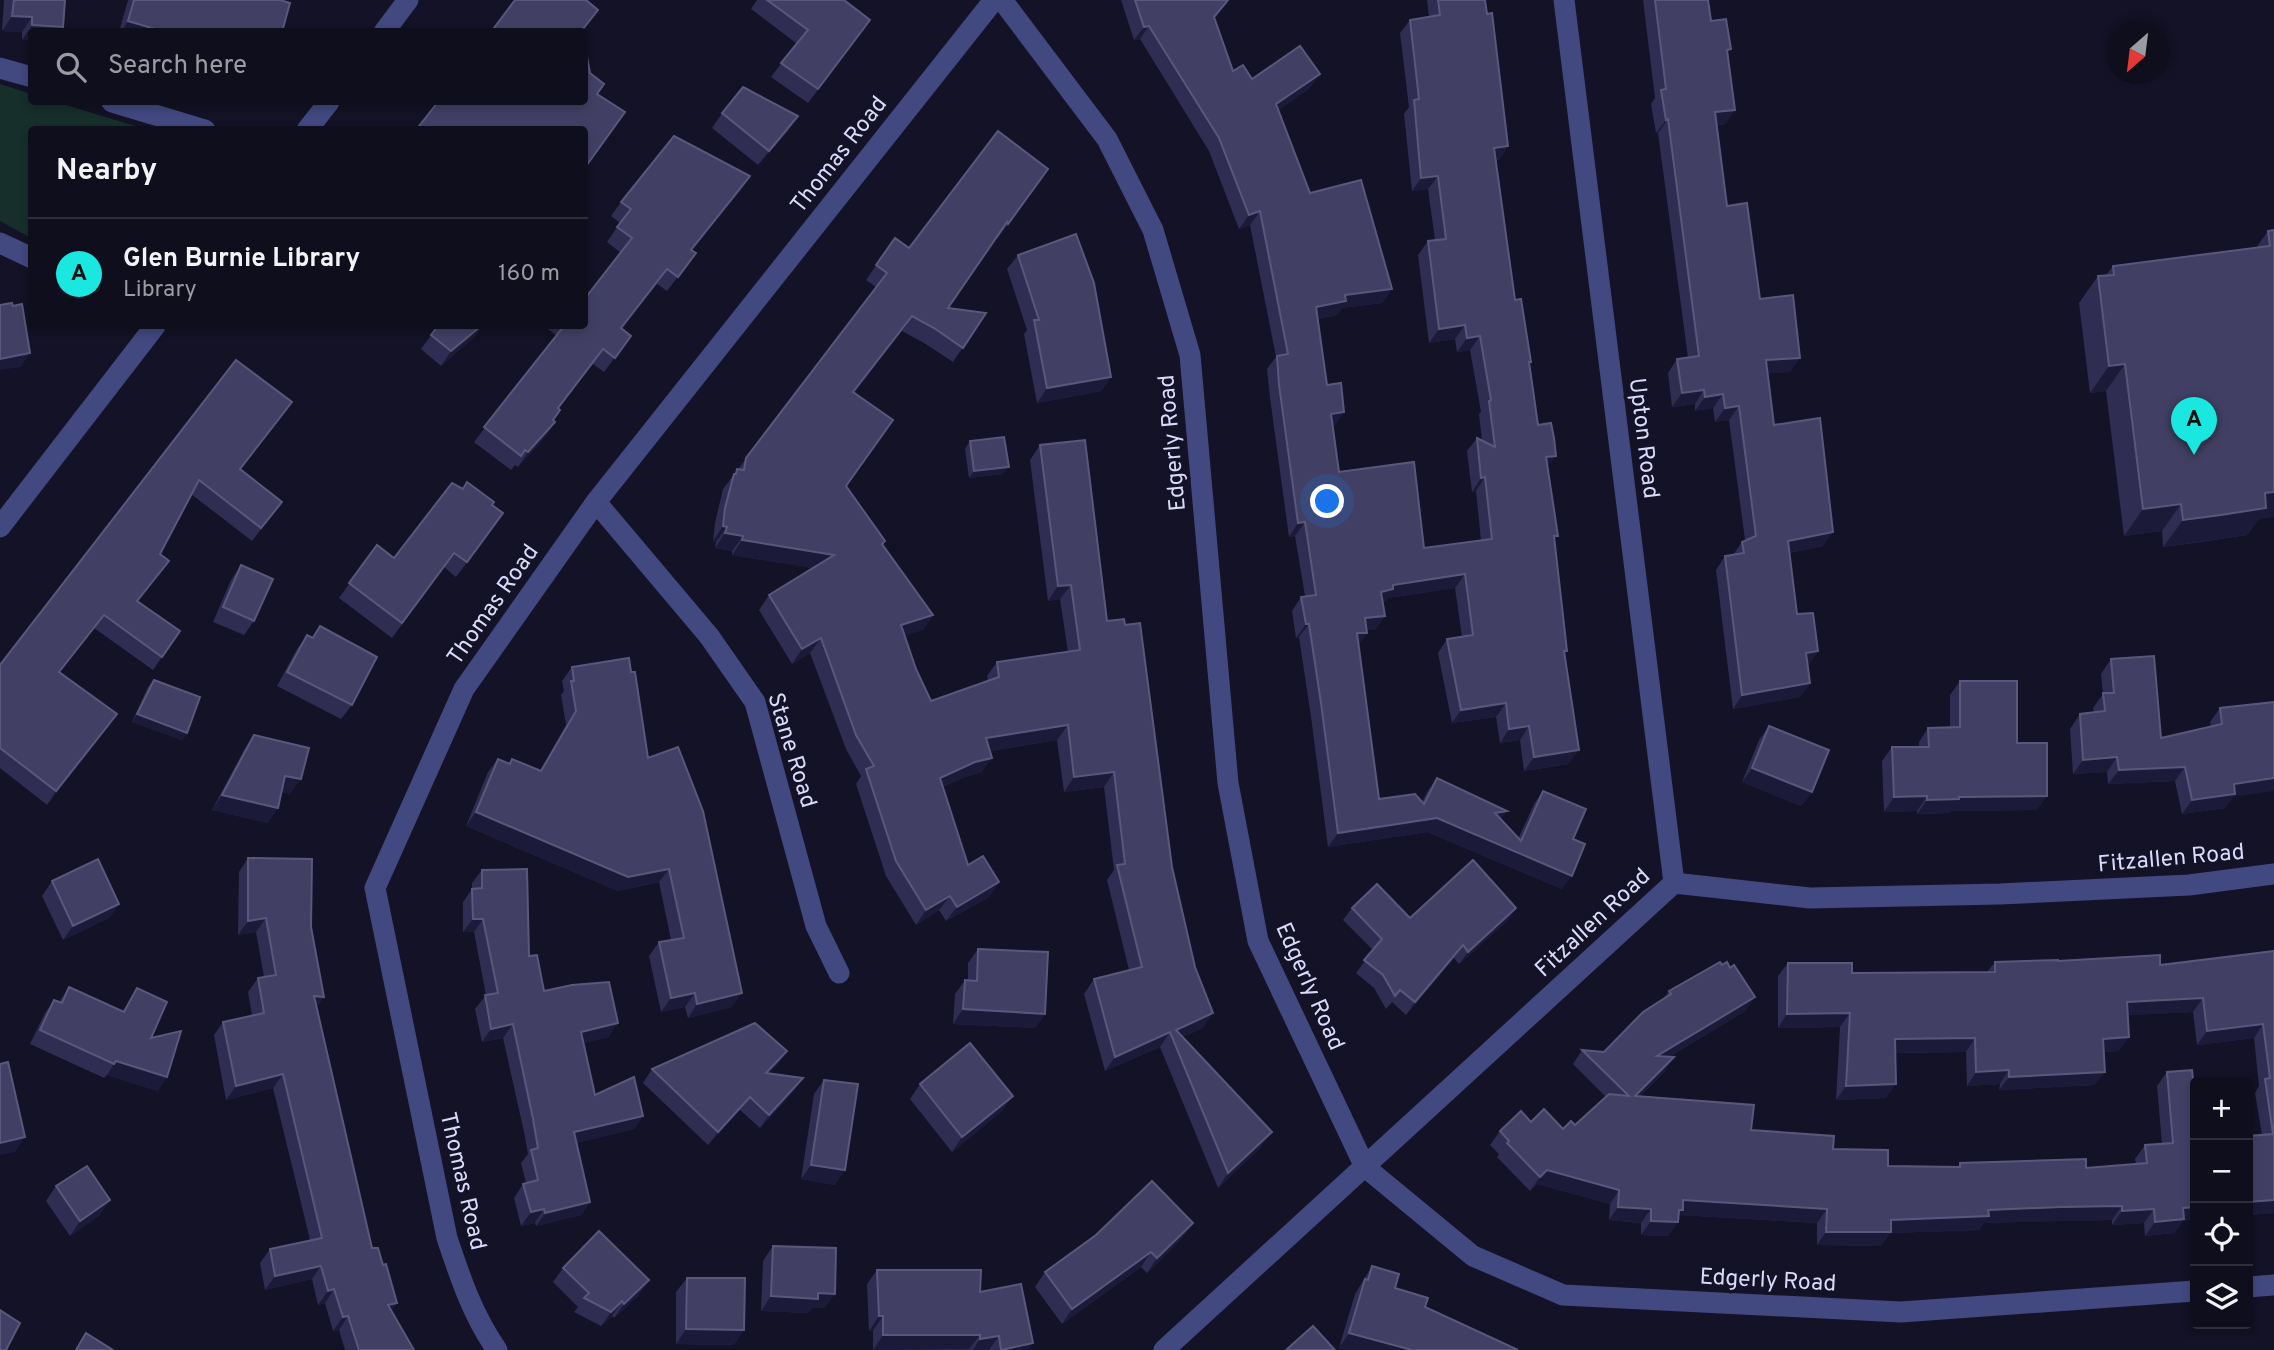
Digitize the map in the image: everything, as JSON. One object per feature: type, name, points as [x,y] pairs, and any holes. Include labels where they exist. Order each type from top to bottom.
[{"type":"street","points":[[387,28],[408,0]]},
{"type":"street","name":"Thomas Road","points":[[497,1350],[471,1304],[447,1238],[375,888],[464,690],[596,502],[994,0]]},
{"type":"street","name":"Edgerly Road","points":[[1002,0],[1107,139],[1153,230],[1190,355],[1227,783],[1258,941],[1365,1167],[1473,1256],[1563,1295],[1901,1312],[2190,1291]]},
{"type":"street","name":"Upton Road","points":[[1564,0],[1674,883]]},
{"type":"street","points":[[0,68],[28,76]]},
{"type":"street","points":[[122,105],[192,126]]},
{"type":"street","points":[[310,126],[327,105]]},
{"type":"street","points":[[0,243],[28,256]]},
{"type":"street","points":[[0,527],[145,329]]},
{"type":"street","name":"Stane Road","points":[[596,502],[709,636],[755,702],[816,926],[839,973]]},
{"type":"street","name":"Fitzallen Road","points":[[1164,1350],[1674,883],[1824,897],[2000,894],[2162,887],[2274,874]]},
{"type":"street","points":[[2253,1287],[2274,1285]]},
{"type":"green space","points":[[0,84],[28,93],[28,105],[66,105],[135,126],[28,126],[28,236],[0,221]]},
{"type":"building","points":[[14,0],[65,0],[63,27],[32,25],[32,17],[12,16]]},
{"type":"building","points":[[134,0],[280,0],[290,3],[283,28],[152,28],[128,21]]},
{"type":"building","points":[[515,0],[586,0],[598,10],[584,28],[494,28]]},
{"type":"building","points":[[767,0],[844,0],[870,20],[818,89],[781,63],[808,30]]},
{"type":"building","points":[[1135,0],[1228,0],[1214,17],[1233,71],[1243,65],[1252,79],[1300,46],[1320,74],[1276,104],[1310,193],[1361,180],[1392,289],[1345,295],[1346,301],[1316,307],[1327,385],[1341,383],[1344,412],[1331,414],[1339,472],[1414,462],[1424,548],[1492,539],[1485,477],[1481,478],[1477,438],[1495,447],[1491,400],[1480,336],[1467,338],[1465,325],[1439,329],[1428,241],[1446,239],[1438,176],[1421,178],[1414,100],[1419,99],[1410,20],[1440,15],[1438,0],[1485,0],[1487,14],[1492,13],[1508,146],[1494,148],[1515,300],[1521,299],[1538,425],[1551,423],[1554,438],[1556,456],[1546,457],[1558,536],[1554,536],[1567,651],[1564,651],[1579,750],[1534,757],[1529,726],[1509,729],[1506,703],[1461,710],[1447,639],[1473,635],[1465,574],[1393,585],[1393,589],[1381,592],[1385,616],[1365,618],[1367,633],[1357,633],[1379,799],[1415,794],[1424,804],[1437,778],[1507,811],[1495,813],[1521,841],[1543,791],[1586,809],[1573,839],[1585,844],[1572,876],[1437,818],[1338,833],[1309,624],[1306,624],[1301,597],[1316,595],[1305,522],[1298,523],[1279,385],[1277,356],[1288,354],[1260,211],[1249,215],[1219,138],[1149,26],[1144,27]]},
{"type":"building","points":[[1655,0],[1708,0],[1711,21],[1726,19],[1735,110],[1715,112],[1727,206],[1747,203],[1760,299],[1793,295],[1800,358],[1766,360],[1774,425],[1820,418],[1833,532],[1788,541],[1797,614],[1813,613],[1818,651],[1806,653],[1810,683],[1742,695],[1725,556],[1744,553],[1742,542],[1756,536],[1739,406],[1725,408],[1723,394],[1705,397],[1704,390],[1682,393],[1677,359],[1699,356],[1668,119],[1666,120],[1661,90],[1666,89]]},
{"type":"building","points":[[588,62],[590,73],[604,84],[597,94],[625,112],[588,163],[588,126],[419,126],[436,105],[588,105]]},
{"type":"building","points":[[743,87],[798,116],[769,151],[722,113]]},
{"type":"building","points":[[998,131],[1048,169],[1008,224],[1007,222],[948,308],[986,313],[963,348],[912,316],[853,392],[893,420],[846,486],[885,541],[882,544],[933,615],[901,625],[916,669],[931,701],[999,677],[997,662],[1080,650],[1071,585],[1058,586],[1040,445],[1085,440],[1107,621],[1124,619],[1125,625],[1140,623],[1172,867],[1195,967],[1213,1013],[1176,1030],[1272,1132],[1228,1173],[1170,1032],[1115,1057],[1094,979],[1142,967],[1117,865],[1125,864],[1114,772],[1074,777],[1068,725],[986,738],[992,758],[975,762],[940,778],[968,865],[983,856],[999,882],[957,907],[950,896],[926,910],[896,861],[866,769],[874,766],[856,735],[821,638],[802,649],[769,595],[834,555],[742,540],[743,536],[725,533],[727,527],[723,526],[734,474],[737,469],[744,470],[746,458],[887,273],[876,265],[895,238],[909,248]]},
{"type":"building","points":[[674,136],[750,176],[691,250],[696,253],[678,277],[667,269],[621,328],[631,336],[615,358],[603,349],[558,408],[560,410],[553,420],[555,422],[528,452],[525,450],[521,456],[484,427],[562,329],[588,329],[588,294],[632,238],[617,227],[631,209],[621,202]]},
{"type":"building","points":[[2274,230],[2274,492],[2265,493],[2266,508],[2183,520],[2181,504],[2143,509],[2125,364],[2109,366],[2098,276],[2114,275],[2113,266],[2270,246],[2268,231]]},
{"type":"building","points":[[1076,234],[1094,283],[1111,377],[1047,388],[1034,320],[1039,320],[1018,255]]},
{"type":"building","points":[[12,303],[13,306],[22,304],[30,353],[0,359],[0,305]]},
{"type":"building","points":[[436,329],[477,329],[451,351],[431,335]]},
{"type":"building","points":[[236,360],[292,402],[240,469],[282,502],[261,528],[199,480],[160,554],[169,561],[137,601],[180,631],[162,657],[104,615],[59,672],[117,714],[56,791],[0,748],[0,665]]},
{"type":"building","points":[[1004,437],[1009,467],[974,471],[970,441]]},
{"type":"building","points":[[467,482],[494,502],[492,505],[503,513],[467,562],[454,553],[402,623],[349,583],[377,545],[394,558],[452,483],[463,489]]},
{"type":"building","points":[[241,565],[273,579],[254,621],[223,607]]},
{"type":"building","points":[[320,626],[377,657],[352,705],[287,672],[307,635],[313,638]]},
{"type":"building","points":[[2154,656],[2161,738],[2222,724],[2220,708],[2274,702],[2274,778],[2234,784],[2235,794],[2192,800],[2185,767],[2119,770],[2117,757],[2083,760],[2080,714],[2105,711],[2103,693],[2114,693],[2111,659]]},
{"type":"building","points":[[629,658],[631,672],[635,672],[648,758],[678,747],[703,811],[742,993],[697,1004],[695,993],[671,998],[659,942],[684,938],[669,869],[628,877],[476,812],[498,759],[510,764],[512,759],[541,771],[576,711],[571,681],[574,681],[572,667]]},
{"type":"building","points":[[154,680],[200,697],[187,733],[137,714]]},
{"type":"building","points":[[1960,681],[2017,681],[2017,743],[2047,743],[2047,796],[1927,800],[1927,796],[1894,797],[1892,747],[1929,747],[1928,728],[1960,727]]},
{"type":"building","points":[[1769,726],[1829,750],[1812,792],[1752,768]]},
{"type":"building","points":[[254,735],[309,748],[301,779],[285,776],[278,808],[222,795]]},
{"type":"building","points":[[248,858],[312,859],[311,927],[324,997],[314,996],[372,1248],[378,1248],[383,1265],[386,1264],[397,1303],[388,1305],[414,1350],[359,1350],[348,1316],[343,1317],[334,1289],[328,1291],[321,1266],[275,1276],[270,1249],[322,1238],[283,1074],[236,1086],[223,1022],[264,1013],[258,978],[276,975],[266,918],[248,921]]},
{"type":"building","points":[[98,859],[119,904],[73,926],[52,881]]},
{"type":"building","points":[[1473,860],[1516,908],[1468,952],[1463,945],[1415,1002],[1400,990],[1395,996],[1383,975],[1364,960],[1382,939],[1352,908],[1377,884],[1410,918]]},
{"type":"building","points":[[527,869],[529,956],[537,955],[544,991],[572,985],[609,982],[618,1023],[581,1032],[595,1095],[634,1077],[643,1116],[574,1132],[590,1202],[545,1213],[544,1209],[531,1212],[523,1184],[538,1180],[531,1150],[538,1148],[533,1119],[513,1024],[491,1029],[485,995],[498,993],[483,919],[473,919],[472,889],[482,888],[482,870]]},
{"type":"building","points":[[978,949],[1048,952],[1045,1014],[963,1009],[965,980],[977,981]]},
{"type":"building","points":[[2274,951],[2274,1200],[2253,1202],[2253,1136],[2273,1134],[2265,1079],[2270,1078],[2263,1024],[2207,1031],[2203,998],[2127,1002],[2129,1037],[2103,1039],[2105,1072],[2009,1077],[2009,1070],[1976,1072],[1975,1038],[1895,1039],[1896,1084],[1846,1086],[1850,1013],[1787,1014],[1788,963],[1852,963],[1852,973],[1995,972],[1995,962],[2160,955],[2160,965]]},
{"type":"building","points":[[1720,962],[1722,965],[1727,962],[1730,968],[1734,965],[1755,997],[1657,1056],[1674,1057],[1635,1096],[1754,1105],[1751,1130],[1834,1136],[1833,1149],[1888,1150],[1888,1166],[1960,1167],[1960,1163],[2086,1159],[2086,1168],[2147,1163],[2145,1145],[2173,1143],[2167,1072],[2192,1070],[2190,1207],[2183,1208],[2184,1219],[2155,1222],[2154,1209],[2122,1211],[2122,1206],[2060,1207],[1988,1210],[1989,1216],[1891,1220],[1891,1232],[1826,1232],[1827,1209],[1683,1200],[1683,1210],[1679,1210],[1678,1222],[1651,1221],[1651,1209],[1618,1207],[1619,1190],[1547,1170],[1540,1177],[1507,1143],[1509,1141],[1500,1131],[1521,1111],[1531,1122],[1544,1109],[1563,1129],[1571,1121],[1575,1125],[1609,1094],[1629,1096],[1582,1050],[1604,1052],[1643,1012],[1671,994],[1669,991]]},
{"type":"building","points":[[69,987],[124,1012],[137,988],[167,1002],[151,1038],[181,1031],[167,1077],[116,1061],[114,1064],[40,1030],[54,1000],[62,1003]]},
{"type":"building","points":[[755,1023],[787,1051],[766,1073],[803,1078],[769,1115],[750,1097],[718,1132],[652,1069]]},
{"type":"building","points":[[970,1043],[1013,1096],[962,1137],[920,1084]]},
{"type":"building","points":[[8,1062],[25,1137],[0,1143],[0,1064]]},
{"type":"building","points":[[824,1080],[858,1084],[845,1170],[811,1165]]},
{"type":"building","points":[[87,1166],[110,1200],[80,1221],[56,1186]]},
{"type":"building","points":[[1152,1181],[1193,1223],[1157,1258],[1151,1252],[1072,1309],[1045,1272],[1096,1235]]},
{"type":"building","points":[[599,1231],[649,1280],[624,1304],[622,1301],[611,1312],[584,1298],[589,1293],[563,1268]]},
{"type":"building","points":[[773,1246],[836,1248],[835,1294],[818,1293],[818,1299],[771,1296]]},
{"type":"building","points":[[1372,1266],[1399,1274],[1395,1288],[1428,1298],[1425,1307],[1518,1350],[1412,1350],[1349,1333],[1365,1279],[1368,1280]]},
{"type":"building","points":[[877,1270],[981,1270],[980,1292],[1021,1284],[1033,1343],[1001,1350],[999,1336],[980,1339],[980,1335],[883,1335],[883,1316],[879,1316]]},
{"type":"building","points":[[687,1278],[745,1278],[744,1330],[686,1329]]},
{"type":"building","points":[[0,1310],[20,1323],[6,1350],[0,1350]]},
{"type":"building","points":[[1313,1326],[1335,1350],[1286,1350]]},
{"type":"building","points":[[86,1333],[113,1350],[76,1350]]},
{"type":"place","name":"Glen Burnie Library","points":[[2194,455]]}]
